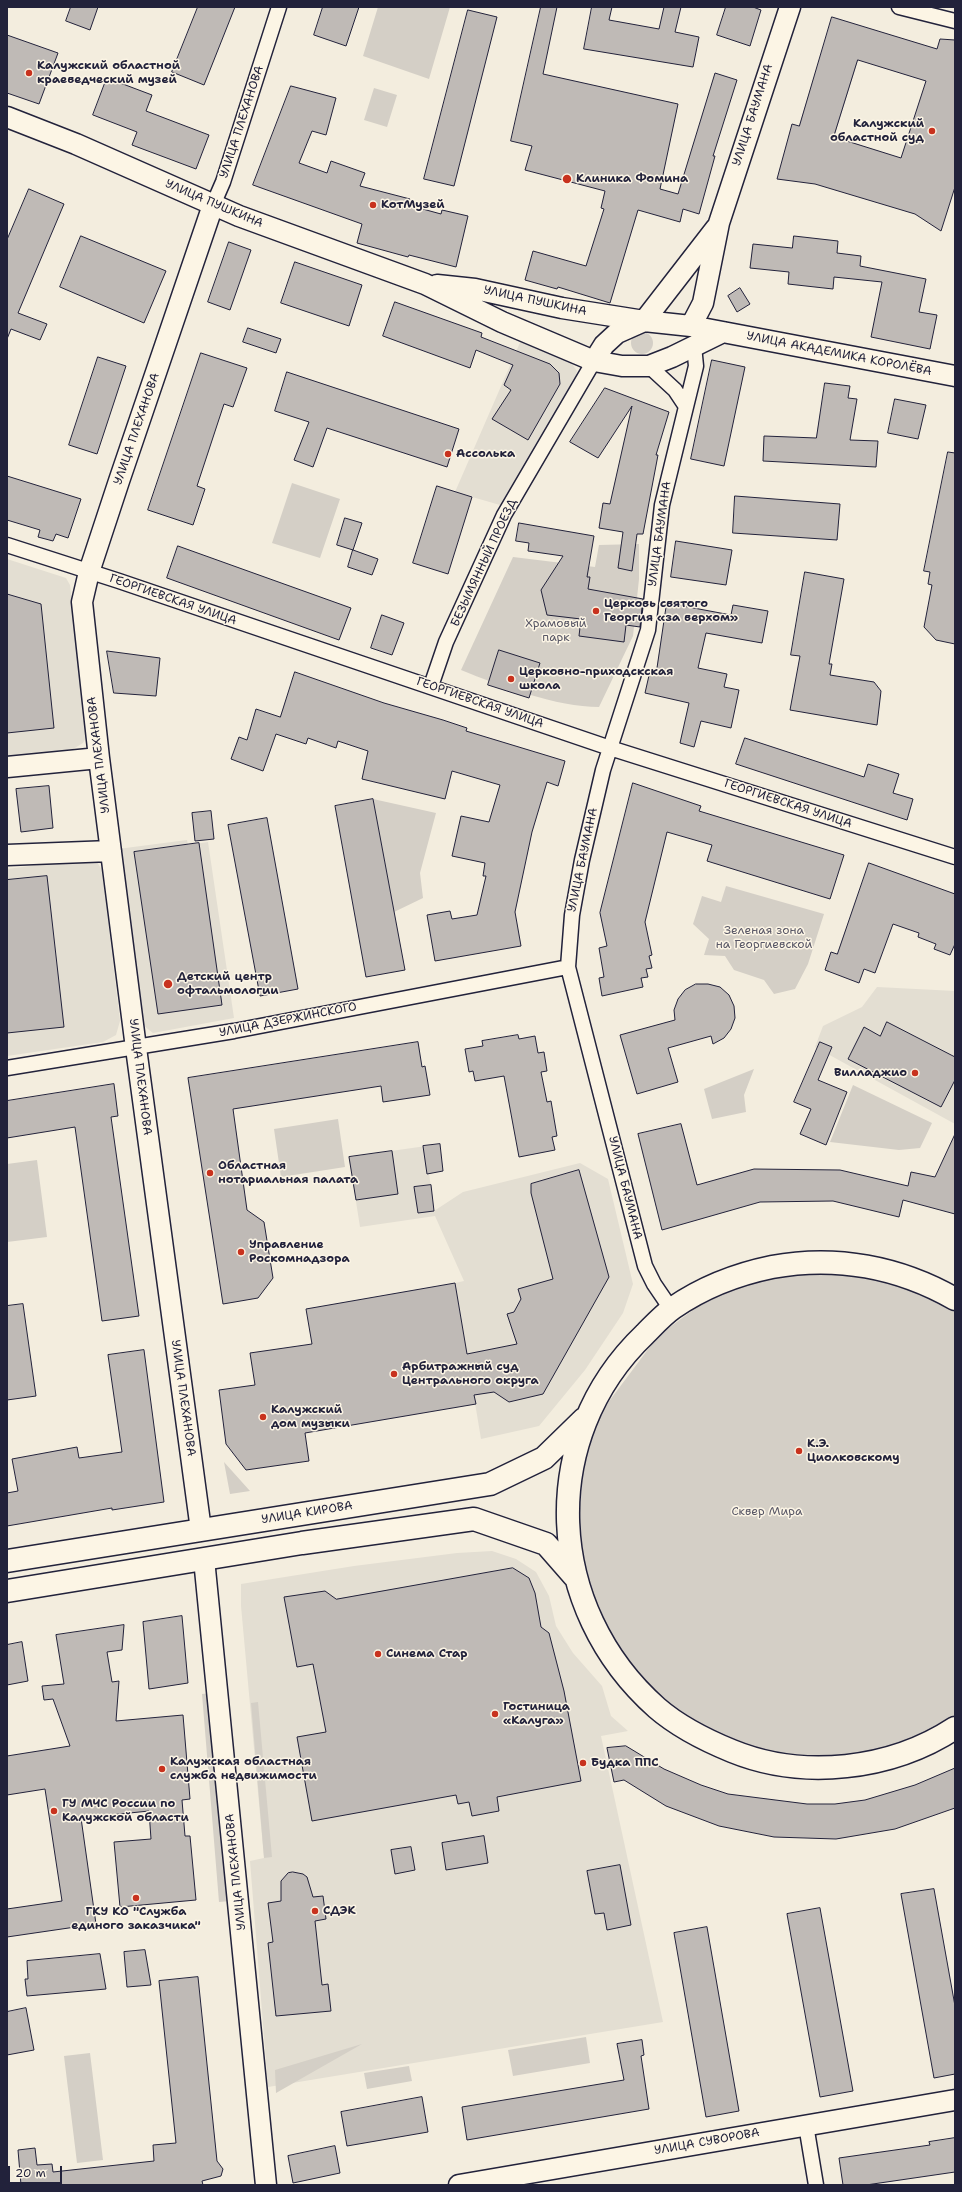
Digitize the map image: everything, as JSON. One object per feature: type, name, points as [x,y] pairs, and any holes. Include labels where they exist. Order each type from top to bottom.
[{"type":"main road","points":[[951,1293],[897,1273],[856,1264],[799,1262],[750,1271],[704,1290],[671,1309],[626,1352],[598,1393],[587,1417],[578,1439],[568,1487],[568,1539],[574,1576],[596,1632],[623,1674],[658,1709],[699,1737],[745,1757],[794,1767],[844,1767],[892,1758],[938,1739],[955,1728]]},
{"type":"main road","name":"УЛИЦА КИРОВА","points":[[7,1561],[469,1489],[490,1484],[544,1458],[587,1417]]},
{"type":"main road","points":[[7,1591],[204,1559],[474,1519],[546,1544],[574,1576]]},
{"type":"main road","points":[[201,1530],[204,1559]]},
{"type":"street","name":"УЛИЦА ПЛЕХАНОВА","points":[[201,1530],[136,1048],[99,758],[82,602],[89,572],[213,205],[223,182],[279,7]]},
{"type":"street","name":"УЛИЦА БАУМАНА","points":[[691,326],[703,303],[719,223],[790,7]]},
{"type":"street","points":[[899,7],[955,21]]},
{"type":"street","name":"УЛИЦА ПУШКИНА","points":[[7,117],[76,144],[213,205],[425,284],[502,322],[594,361],[622,366],[649,366]]},
{"type":"street","name":"УЛИЦА БАУМАНА","points":[[644,321],[719,223]]},
{"type":"street","name":"УЛИЦА ПУШКИНА","points":[[425,284],[475,289],[562,308],[644,321],[691,326]]},
{"type":"street","points":[[594,361],[604,345],[617,333],[644,321]]},
{"type":"street","points":[[691,326],[695,333],[694,346]]},
{"type":"street","name":"УЛИЦА АКАДЕМИКА КОРОЛЁВА","points":[[691,326],[955,376]]},
{"type":"street","points":[[685,406],[674,390],[649,366],[723,332]]},
{"type":"street","points":[[617,333],[612,345],[614,355],[622,366]]},
{"type":"street","name":"УЛИЦА БАУМАНА","points":[[671,1309],[654,1284],[645,1266],[568,967],[572,916],[582,860],[603,770],[648,630],[662,505],[696,366],[694,346]]},
{"type":"street","name":"БЕЗЫМЯННЫЙ ПРОЕЗД","points":[[431,686],[446,642],[504,515],[594,361]]},
{"type":"street","name":"ГЕОРГИЕВСКАЯ УЛИЦА","points":[[7,546],[431,686],[610,748],[955,857]]},
{"type":"street","points":[[7,767],[99,758]]},
{"type":"street","points":[[7,854],[111,851]]},
{"type":"street","name":"УЛИЦА ДЗЕРЖИНСКОГО","points":[[7,1068],[136,1048],[568,967]]},
{"type":"street","name":"УЛИЦА ПЛЕХАНОВА","points":[[204,1559],[266,2185]]},
{"type":"street","name":"УЛИЦА СУВОРОВА","points":[[459,2185],[955,2100]]},
{"type":"street","points":[[806,2125],[816,2185]]},
{"type":"shaded area","points":[[522,338],[570,361],[577,371],[574,384],[500,505],[455,492]]},
{"type":"shaded area","points":[[7,559],[66,578],[70,585],[88,734],[83,743],[68,752],[7,760]]},
{"type":"shaded area","points":[[187,840],[188,845],[208,842],[234,1018],[153,1033],[144,1026],[118,849]]},
{"type":"shaded area","points":[[84,859],[97,862],[102,870],[120,1021],[116,1035],[103,1042],[7,1056],[7,869]]},
{"type":"shaded area","points":[[877,987],[955,991],[955,1124],[815,1047],[823,1026],[862,1007]]},
{"type":"shaded area","points":[[440,1144],[443,1171],[429,1173],[434,1211],[463,1192],[580,1163],[608,1179],[633,1284],[623,1313],[585,1370],[539,1426],[481,1439],[455,1283],[464,1281],[435,1216],[360,1227],[349,1157]]},
{"type":"shaded area","points":[[492,1551],[516,1559],[536,1572],[549,1596],[556,1626],[573,1653],[602,1686],[611,1716],[628,1731],[601,1736],[663,2022],[268,2087],[250,1861],[264,1858],[241,1606],[241,1584],[354,1566],[457,1553]]},
{"type":"green space","points":[[378,7],[450,7],[429,79],[363,56]]},
{"type":"green space","points":[[374,88],[397,95],[387,127],[364,120]]},
{"type":"green space","points":[[642,332],[646,333],[652,339],[652,347],[646,353],[642,354],[638,353],[632,347],[631,343],[632,339],[638,333]]},
{"type":"green space","points":[[292,483],[340,499],[320,558],[272,543]]},
{"type":"green space","name":"Храмовый парк","points":[[639,544],[639,579],[633,636],[599,707],[547,700],[493,683],[461,670],[513,557],[595,567],[599,545]]},
{"type":"green space","points":[[373,799],[436,813],[420,873],[423,898],[394,912]]},
{"type":"green space","name":"Зеленая зона на Георгиевской","points":[[726,886],[824,914],[808,964],[795,989],[774,994],[764,980],[734,970],[725,956],[704,955],[709,939],[693,924],[702,896],[721,902]]},
{"type":"green space","points":[[754,1069],[744,1095],[746,1112],[712,1119],[704,1089]]},
{"type":"green space","points":[[853,1085],[932,1123],[920,1148],[899,1150],[830,1142]]},
{"type":"green space","points":[[338,1119],[345,1167],[281,1177],[274,1129]]},
{"type":"green space","points":[[37,1160],[47,1237],[7,1242],[7,1164]]},
{"type":"green space","name":"Сквер Мира","points":[[832,1272],[878,1278],[923,1293],[955,1312],[955,1720],[919,1740],[872,1754],[830,1760],[792,1757],[728,1740],[685,1717],[647,1685],[616,1647],[594,1603],[581,1555],[579,1505],[585,1458],[601,1412],[658,1336],[697,1307],[739,1286],[785,1275]]},
{"type":"green space","points":[[224,1462],[250,1491],[230,1494]]},
{"type":"green space","points":[[211,1693],[231,1901],[219,1902],[202,1694]]},
{"type":"green space","points":[[258,1702],[272,1857],[264,1858],[251,1703]]},
{"type":"green space","points":[[586,2037],[590,2063],[513,2076],[508,2050]]},
{"type":"green space","points":[[362,2044],[276,2093],[275,2070]]},
{"type":"green space","points":[[90,2053],[103,2160],[77,2163],[64,2056]]},
{"type":"green space","points":[[409,2066],[412,2081],[367,2089],[364,2073]]},
{"type":"building","points":[[71,7],[98,7],[90,30],[66,21]]},
{"type":"building","points":[[198,7],[235,7],[204,85],[172,72]]},
{"type":"building","points":[[323,7],[359,7],[346,46],[314,35]]},
{"type":"building","points":[[541,7],[557,7],[543,74],[678,104],[660,189],[678,194],[715,73],[737,80],[713,156],[715,156],[699,214],[683,209],[680,222],[638,210],[610,303],[558,287],[557,289],[525,280],[533,251],[586,266],[604,209],[601,208],[605,191],[525,170],[532,146],[511,141]]},
{"type":"building","points":[[592,7],[612,7],[609,20],[659,29],[664,7],[681,7],[675,32],[699,37],[693,67],[584,49]]},
{"type":"building","points":[[726,7],[753,7],[761,10],[750,46],[717,35]]},
{"type":"building","points":[[468,10],[497,17],[454,186],[424,179]]},
{"type":"building","name":"Калужский областной суд","points":[[832,17],[937,49],[940,39],[955,40],[955,187],[941,231],[915,214],[815,184],[777,179],[792,124],[799,126]],"holes":[[[858,60],[926,81],[901,158],[834,137]]]},
{"type":"building","name":"Калужский областной краеведческий музей","points":[[7,35],[58,53],[39,104],[7,93]]},
{"type":"building","points":[[107,78],[152,95],[146,111],[209,135],[196,169],[132,145],[137,132],[93,115]]},
{"type":"building","points":[[291,86],[336,98],[326,135],[312,131],[299,163],[327,173],[331,161],[365,173],[360,186],[410,199],[408,205],[441,214],[442,210],[468,216],[456,267],[409,255],[408,257],[357,243],[362,224],[253,185]]},
{"type":"building","points":[[29,189],[64,204],[18,313],[47,324],[40,340],[11,329],[7,339],[7,240]]},
{"type":"building","points":[[81,236],[166,271],[144,323],[60,287]]},
{"type":"building","points":[[794,236],[838,241],[837,253],[861,256],[860,266],[926,279],[919,312],[937,315],[930,349],[871,337],[882,282],[834,277],[833,289],[788,284],[789,272],[750,268],[753,244],[792,248]]},
{"type":"building","points":[[229,242],[251,250],[230,310],[208,302]]},
{"type":"building","points":[[295,262],[362,285],[349,326],[281,303]]},
{"type":"building","points":[[740,288],[750,304],[737,312],[728,296]]},
{"type":"building","points":[[395,302],[482,333],[481,337],[550,364],[559,373],[560,384],[528,440],[492,419],[511,390],[504,385],[513,365],[476,350],[470,368],[383,336]]},
{"type":"building","points":[[248,328],[281,339],[276,353],[243,342]]},
{"type":"building","points":[[201,353],[247,368],[233,407],[224,404],[197,486],[205,489],[193,525],[148,510]]},
{"type":"building","points":[[98,357],[126,366],[97,454],[69,445]]},
{"type":"building","points":[[712,360],[745,367],[724,466],[691,459]]},
{"type":"building","points":[[287,372],[459,429],[447,467],[327,428],[313,467],[294,460],[309,422],[275,411]]},
{"type":"building","points":[[825,383],[850,386],[848,398],[857,399],[850,440],[878,441],[876,467],[763,461],[764,436],[816,438]]},
{"type":"building","points":[[605,388],[669,412],[656,455],[658,455],[643,534],[637,534],[632,571],[618,568],[623,532],[599,528],[603,503],[610,504],[632,406],[598,458],[570,442]]},
{"type":"building","points":[[895,399],[926,405],[918,439],[888,433]]},
{"type":"building","points":[[948,452],[955,453],[955,644],[936,640],[924,627],[932,585],[928,584],[930,572],[924,571]]},
{"type":"building","points":[[7,476],[81,499],[68,538],[56,534],[53,541],[38,537],[40,530],[7,520]]},
{"type":"building","points":[[437,486],[472,497],[448,574],[413,563]]},
{"type":"building","points":[[735,496],[840,504],[837,540],[733,533]]},
{"type":"building","points":[[345,518],[362,523],[353,550],[337,545]]},
{"type":"building","name":"Церковь святого Георгия «за верхом»","points":[[519,523],[594,536],[587,577],[590,577],[588,589],[643,599],[640,627],[626,625],[624,642],[579,636],[581,619],[547,615],[541,590],[563,556],[528,551],[529,543],[516,541]]},
{"type":"building","points":[[676,541],[732,550],[726,585],[671,577]]},
{"type":"building","points":[[178,546],[351,608],[339,640],[167,578]]},
{"type":"building","points":[[353,550],[378,559],[372,575],[348,567]]},
{"type":"building","points":[[805,572],[844,579],[829,664],[832,664],[830,675],[874,682],[881,691],[877,725],[790,710],[800,656],[791,655]]},
{"type":"building","points":[[7,594],[41,604],[54,728],[7,733]]},
{"type":"building","points":[[667,603],[731,615],[733,605],[768,611],[762,643],[706,633],[698,668],[727,674],[724,687],[739,690],[731,728],[701,721],[694,747],[680,743],[689,703],[645,693],[650,671],[656,672]]},
{"type":"building","points":[[382,615],[404,623],[392,655],[371,648]]},
{"type":"building","points":[[499,650],[540,663],[529,698],[488,685]]},
{"type":"building","points":[[107,651],[160,658],[156,696],[114,693]]},
{"type":"building","points":[[295,672],[384,703],[467,728],[466,731],[565,761],[558,786],[547,782],[532,832],[515,912],[521,946],[435,961],[427,915],[450,911],[452,919],[477,915],[486,876],[483,876],[485,863],[452,856],[461,816],[489,822],[500,785],[452,771],[445,799],[362,779],[368,751],[338,741],[336,748],[308,738],[306,744],[276,734],[263,771],[231,759],[239,737],[247,740],[256,709],[280,717]]},
{"type":"building","points":[[745,738],[864,777],[868,764],[899,774],[893,793],[913,799],[907,820],[736,764]]},
{"type":"building","points":[[633,783],[701,806],[699,811],[844,855],[830,899],[707,861],[712,845],[667,832],[645,922],[652,955],[649,956],[652,968],[646,969],[648,977],[641,978],[643,987],[602,996],[599,978],[604,977],[599,948],[607,946],[600,913]]},
{"type":"building","points":[[49,786],[53,828],[21,832],[16,789]]},
{"type":"building","points":[[373,799],[405,970],[366,977],[335,806]]},
{"type":"building","points":[[211,811],[214,839],[195,841],[192,813]]},
{"type":"building","points":[[267,818],[298,989],[260,996],[228,825]]},
{"type":"building","points":[[199,843],[222,1005],[158,1014],[134,852]]},
{"type":"building","points":[[869,863],[955,894],[955,944],[950,955],[934,949],[936,944],[918,937],[919,933],[893,924],[875,973],[864,969],[859,983],[825,970],[831,952],[837,954]]},
{"type":"building","points":[[47,876],[64,1027],[7,1033],[7,880]]},
{"type":"building","points":[[696,984],[708,984],[720,987],[729,995],[734,1006],[735,1018],[731,1029],[724,1038],[713,1044],[711,1036],[668,1048],[678,1082],[637,1094],[620,1035],[675,1020],[674,1010],[678,999],[685,990]]},
{"type":"building","name":"Вилладжио","points":[[887,1022],[955,1057],[955,1080],[941,1107],[848,1059],[864,1027],[880,1036]]},
{"type":"building","points":[[518,1035],[519,1039],[535,1036],[538,1053],[544,1052],[547,1071],[541,1072],[547,1102],[551,1101],[557,1136],[552,1137],[555,1150],[519,1157],[504,1076],[475,1081],[473,1071],[469,1072],[465,1049],[483,1046],[482,1041]]},
{"type":"building","points":[[418,1042],[422,1067],[425,1066],[430,1095],[383,1102],[381,1086],[233,1109],[247,1210],[264,1222],[273,1278],[258,1298],[223,1304],[188,1078]]},
{"type":"building","points":[[820,1042],[832,1047],[818,1080],[847,1092],[826,1145],[800,1134],[811,1109],[794,1102]]},
{"type":"building","points":[[114,1084],[118,1116],[111,1117],[139,1316],[102,1321],[75,1127],[7,1138],[7,1101]]},
{"type":"building","points":[[681,1124],[697,1185],[754,1169],[840,1170],[908,1186],[911,1172],[935,1177],[955,1134],[955,1214],[903,1200],[899,1217],[833,1201],[760,1202],[662,1230],[638,1134]]},
{"type":"building","points":[[440,1144],[443,1171],[427,1174],[423,1146]]},
{"type":"building","points":[[392,1151],[398,1194],[356,1200],[349,1157]]},
{"type":"building","points":[[579,1170],[609,1277],[543,1394],[509,1402],[494,1392],[474,1395],[476,1404],[305,1433],[309,1461],[246,1470],[226,1444],[219,1390],[255,1385],[250,1353],[312,1344],[306,1309],[455,1283],[467,1354],[517,1344],[507,1314],[514,1312],[521,1299],[518,1289],[553,1279],[531,1193],[531,1184]]},
{"type":"building","points":[[431,1185],[434,1211],[418,1213],[414,1187]]},
{"type":"building","points":[[23,1304],[36,1396],[7,1400],[7,1306]]},
{"type":"building","points":[[144,1350],[164,1502],[112,1510],[112,1508],[7,1526],[7,1493],[18,1491],[12,1459],[77,1447],[79,1458],[122,1452],[108,1355]]},
{"type":"building","points":[[513,1568],[529,1578],[535,1593],[541,1627],[549,1633],[564,1691],[581,1781],[497,1797],[499,1811],[472,1816],[469,1802],[458,1804],[456,1795],[312,1821],[297,1737],[326,1732],[313,1664],[297,1667],[284,1597],[325,1591],[336,1599]]},
{"type":"building","points":[[182,1616],[188,1683],[149,1689],[143,1622]]},
{"type":"building","points":[[124,1625],[122,1650],[107,1652],[112,1682],[119,1681],[116,1721],[183,1715],[190,1799],[182,1800],[185,1836],[190,1836],[196,1900],[120,1907],[114,1842],[151,1839],[149,1811],[81,1818],[96,1924],[7,1937],[7,1909],[62,1901],[45,1789],[7,1795],[7,1756],[70,1746],[53,1699],[44,1700],[42,1686],[64,1684],[56,1635]]},
{"type":"building","points":[[22,1642],[28,1681],[7,1685],[7,1645]]},
{"type":"building","points":[[626,1746],[664,1769],[701,1785],[728,1794],[807,1804],[835,1804],[865,1800],[915,1785],[955,1768],[955,1808],[895,1829],[836,1839],[774,1837],[719,1826],[666,1806],[624,1780],[614,1782],[607,1748]]},
{"type":"building","points":[[484,1836],[488,1863],[446,1870],[442,1843]]},
{"type":"building","points":[[411,1847],[415,1870],[395,1874],[391,1850]]},
{"type":"building","points":[[620,1865],[631,1925],[607,1930],[604,1913],[595,1914],[587,1871]]},
{"type":"building","points":[[293,1872],[303,1874],[307,1877],[313,1897],[323,1896],[326,1919],[315,1921],[322,1985],[328,1984],[331,2011],[276,2016],[268,1943],[273,1942],[268,1903],[281,1901],[281,1881],[288,1873]]},
{"type":"building","points":[[934,1889],[955,2006],[955,2074],[934,2078],[901,1894]]},
{"type":"building","points":[[820,1908],[853,2091],[820,2097],[787,1914]]},
{"type":"building","points":[[707,1927],[739,2111],[706,2117],[674,1933]]},
{"type":"building","points":[[145,1950],[151,1985],[127,1987],[124,1952]]},
{"type":"building","points":[[100,1954],[106,1989],[27,1996],[25,1979],[28,1979],[27,1961]]},
{"type":"building","points":[[198,1977],[217,2161],[223,2169],[221,2176],[202,2181],[203,2185],[21,2185],[18,2150],[35,2148],[37,2165],[52,2164],[53,2172],[154,2161],[153,2145],[176,2143],[159,1981]]},
{"type":"building","points":[[26,2008],[34,2050],[7,2055],[7,2012]]},
{"type":"building","points":[[642,2040],[644,2055],[641,2056],[649,2109],[467,2140],[462,2107],[624,2080],[617,2044]]},
{"type":"building","points":[[422,2097],[428,2132],[347,2146],[341,2112]]},
{"type":"building","points":[[955,2138],[955,2172],[866,2185],[843,2185],[839,2158],[930,2145],[929,2142]]},
{"type":"building","points":[[335,2146],[340,2173],[293,2183],[288,2156]]},
{"type":"place","name":"Калужский областной краеведческий музей","points":[[29,73]]},
{"type":"place","name":"Калужский областной суд","points":[[932,131]]},
{"type":"place","name":"Клиника Фомина","points":[[567,179]]},
{"type":"place","name":"КотМузей","points":[[373,205]]},
{"type":"place","name":"Ассолька","points":[[448,454]]},
{"type":"place","name":"Церковь святого Георгия «за верхом»","points":[[596,611]]},
{"type":"place","name":"Церковно-приходскская школа","points":[[511,679]]},
{"type":"place","name":"Детский центр офтальмологии","points":[[168,984]]},
{"type":"place","name":"Вилладжио","points":[[915,1073]]},
{"type":"place","name":"Областная нотариальная палата","points":[[210,1173]]},
{"type":"place","name":"Управление Роскомнадзора","points":[[241,1252]]},
{"type":"place","name":"Арбитражный суд Центрального округа","points":[[394,1374]]},
{"type":"place","name":"Калужский дом музыки","points":[[263,1417]]},
{"type":"place","name":"К.Э. Циолковскому","points":[[799,1451]]},
{"type":"place","name":"Синема Стар","points":[[378,1654]]},
{"type":"place","name":"Гостиница «Калуга»","points":[[495,1714]]},
{"type":"place","name":"Будка ППС","points":[[583,1763]]},
{"type":"place","name":"Калужская областная служба недвижимости","points":[[162,1769]]},
{"type":"place","name":"ГУ МЧС России по Калужской области","points":[[54,1811]]},
{"type":"place","name":"ГКУ КО \"Служба единого заказчика\"","points":[[136,1898]]},
{"type":"place","name":"СДЭК","points":[[315,1911]]}]
